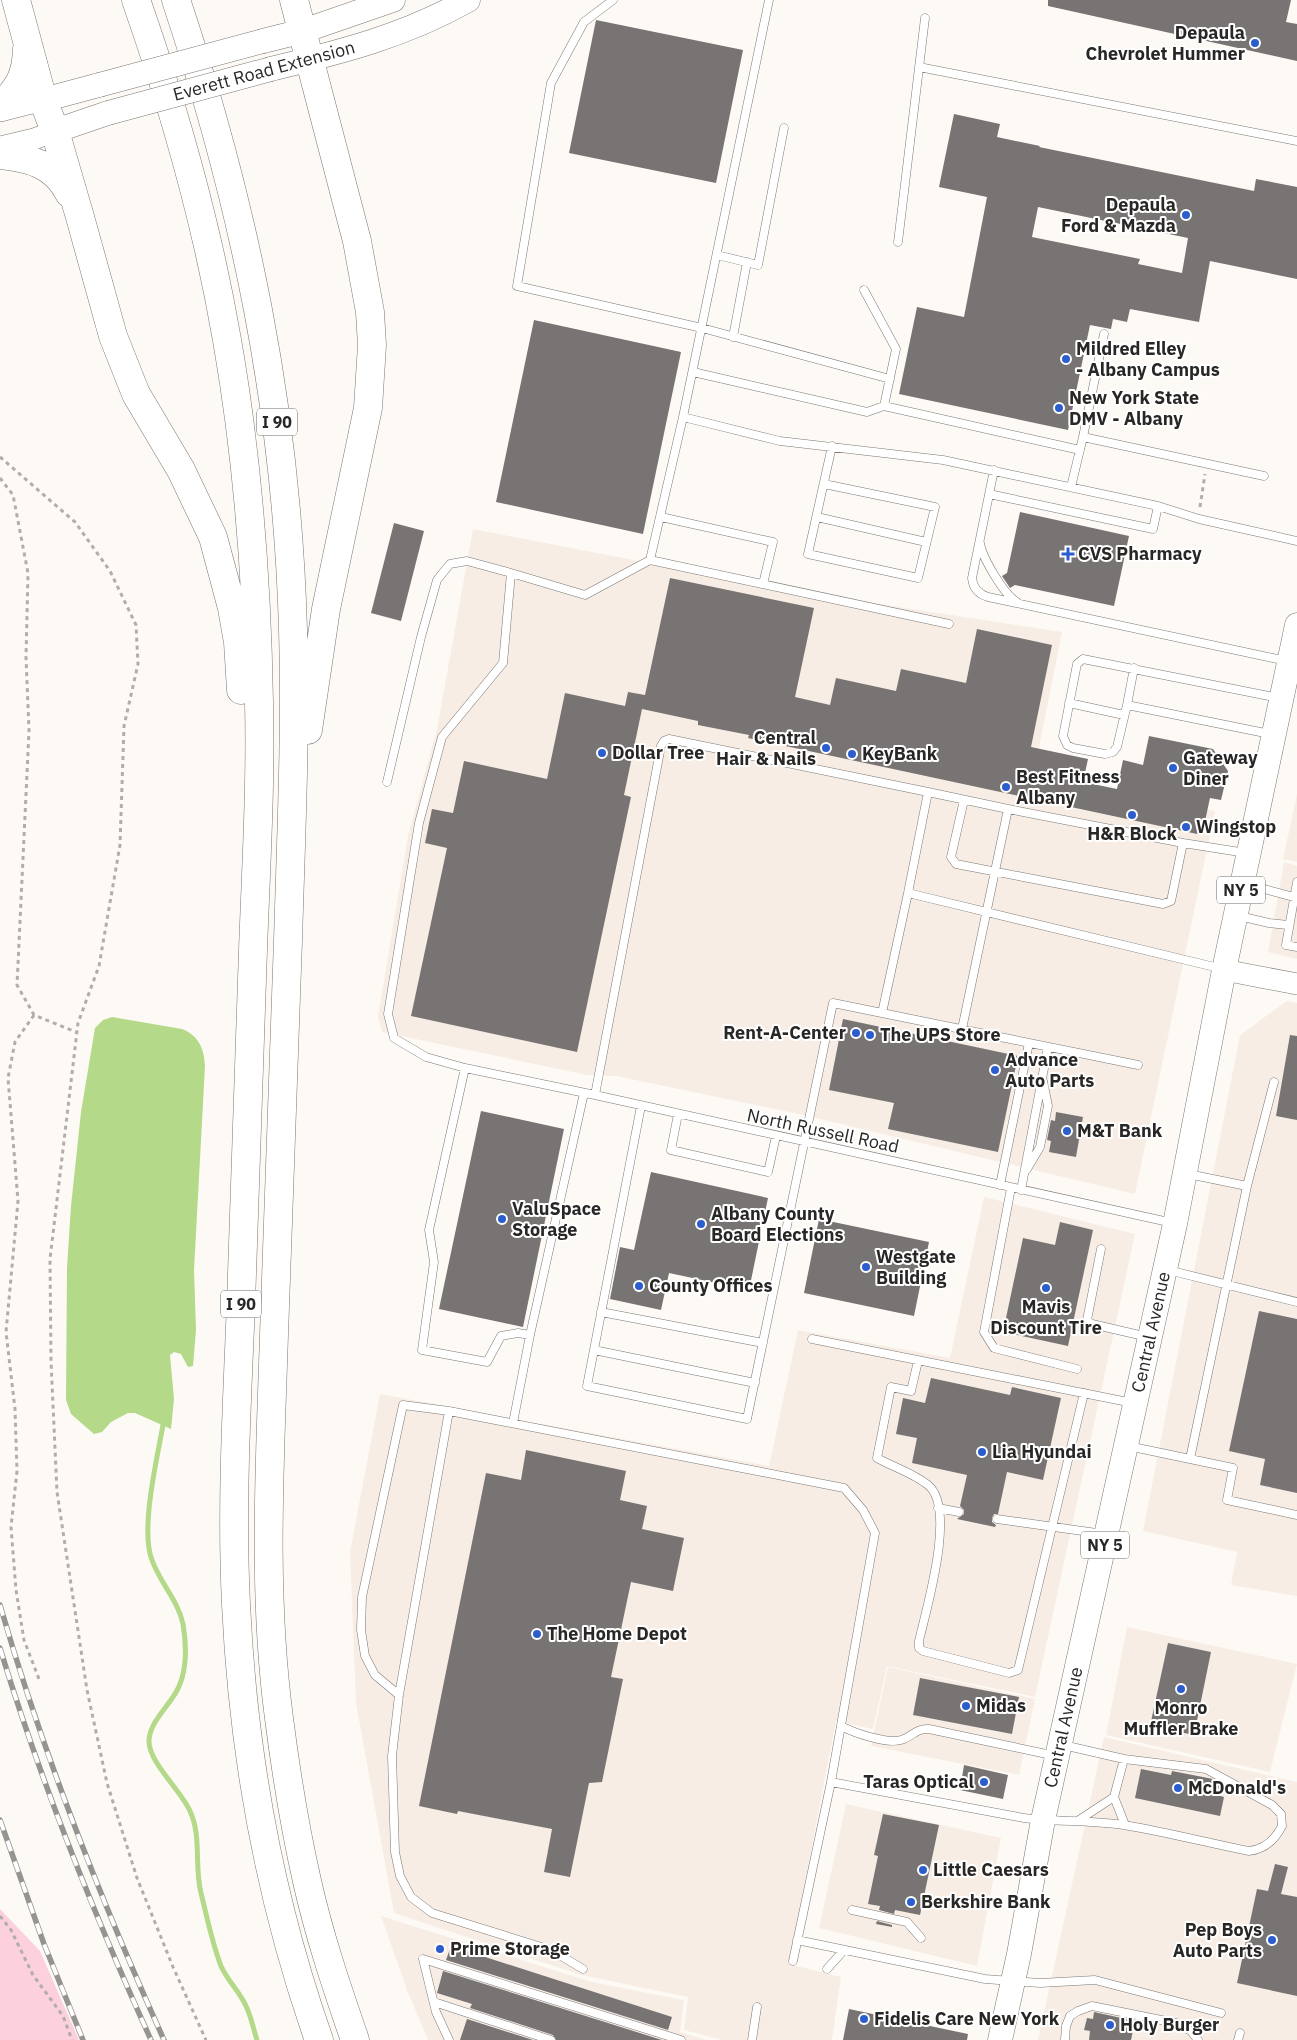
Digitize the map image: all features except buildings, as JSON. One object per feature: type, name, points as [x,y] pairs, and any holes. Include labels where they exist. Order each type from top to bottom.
[{"type":"highway","points":[[16,0],[43,100],[55,132],[80,217],[110,328],[136,394],[181,470],[213,537],[232,608],[241,674],[252,976]]},
{"type":"highway","name":"I 90","points":[[136,0],[180,137],[212,262],[227,340],[247,485],[254,560],[259,706],[235,1480],[238,1648],[245,1718],[262,1835],[274,1892],[290,1951],[319,2040]]},
{"type":"highway","name":"I 90","points":[[176,0],[216,127],[233,193],[263,334],[276,408],[288,538],[293,630],[294,705],[291,855],[271,1422],[270,1607],[278,1713],[296,1829],[323,1941],[356,2040]]},
{"type":"highway","points":[[291,855],[326,610],[368,408],[372,345],[370,312],[357,241],[311,59],[294,0]]},
{"type":"highway","points":[[0,109],[20,85],[25,72],[28,45]]},
{"type":"highway","points":[[0,155],[32,160],[48,167],[60,177],[80,217]]},
{"type":"main road","name":"Everett Road Extension","points":[[43,100],[303,31],[393,0]]},
{"type":"main road","name":"Everett Road Extension","points":[[55,132],[108,113],[376,42],[410,29],[468,0]]},
{"type":"main road","name":"Central Avenue","points":[[1000,2040],[1043,1820],[1175,1224],[1224,970],[1297,625]]},
{"type":"street","points":[[0,109],[43,100]]},
{"type":"street","points":[[0,147],[55,132]]},
{"type":"street","points":[[1224,970],[1297,984]]},
{"type":"lane","points":[[613,0],[584,22],[550,83],[517,286],[702,328],[890,379]]},
{"type":"lane","points":[[650,560],[693,372],[769,0]]},
{"type":"lane","points":[[898,242],[925,18]]},
{"type":"lane","points":[[919,67],[1297,141]]},
{"type":"lane","points":[[717,255],[758,265],[784,128]]},
{"type":"lane","points":[[733,337],[747,262]]},
{"type":"lane","points":[[864,290],[896,349],[884,406]]},
{"type":"lane","points":[[1071,487],[1104,334]]},
{"type":"lane","points":[[693,372],[867,412],[884,406],[1080,450]]},
{"type":"lane","points":[[683,417],[780,441],[943,460],[994,470],[1158,506],[1199,519],[1297,541]]},
{"type":"lane","points":[[1083,437],[1264,476]]},
{"type":"lane","points":[[824,484],[935,507],[918,578],[808,554],[832,446]]},
{"type":"lane","points":[[994,470],[972,578],[975,589],[984,596],[1289,661]]},
{"type":"lane","points":[[989,494],[1153,529],[1158,506]]},
{"type":"lane","points":[[661,517],[773,542],[763,584]]},
{"type":"lane","points":[[816,517],[926,542]]},
{"type":"lane","points":[[980,536],[981,551],[985,560],[1012,598],[1027,606]]},
{"type":"lane","points":[[387,782],[421,638],[437,580],[450,564],[467,561],[585,595],[650,560],[949,624]]},
{"type":"lane","name":"North Russell Road","points":[[511,574],[503,662],[442,737],[419,823],[388,1014],[394,1038],[426,1057],[465,1068],[595,1095],[1175,1224]]},
{"type":"lane","points":[[1134,668],[1117,747],[1113,752],[1105,754],[1073,748],[1067,745],[1063,738],[1069,703],[1078,663],[1082,659],[1134,668],[1281,698]]},
{"type":"lane","points":[[1069,703],[1124,715]]},
{"type":"lane","points":[[1127,705],[1274,735]]},
{"type":"lane","points":[[595,1095],[662,746],[666,740],[673,739],[1008,809],[1183,843],[1248,853]]},
{"type":"lane","points":[[882,1013],[928,792]]},
{"type":"lane","points":[[964,800],[952,860],[957,864],[1166,904],[1172,898],[1183,843]]},
{"type":"lane","points":[[962,1029],[1008,809]]},
{"type":"lane","points":[[1297,882],[1292,922],[1286,945],[1297,947]]},
{"type":"lane","points":[[1242,883],[1295,898]]},
{"type":"lane","points":[[908,893],[1224,970]]},
{"type":"lane","points":[[1235,916],[1269,923],[1292,922]]},
{"type":"lane","points":[[641,1106],[587,1386],[747,1419],[833,1003],[1138,1065]]},
{"type":"lane","points":[[1000,1185],[1029,1043]]},
{"type":"lane","points":[[1021,1190],[1048,1047]]},
{"type":"lane","points":[[465,1068],[429,1230],[434,1262],[422,1350],[487,1362],[501,1336],[518,1333],[530,1335]]},
{"type":"lane","points":[[1190,1459],[1247,1186],[1274,1082]]},
{"type":"lane","points":[[513,1423],[530,1335],[584,1093]]},
{"type":"lane","points":[[678,1114],[670,1150],[768,1172],[776,1136]]},
{"type":"lane","points":[[1185,1173],[1247,1186]]},
{"type":"lane","points":[[1011,1188],[984,1332],[994,1348],[1077,1369]]},
{"type":"lane","points":[[1101,1249],[1087,1320],[1092,1324],[1150,1338]]},
{"type":"lane","points":[[1165,1269],[1297,1302]]},
{"type":"lane","points":[[601,1312],[763,1343]]},
{"type":"lane","points":[[812,1339],[1135,1403]]},
{"type":"lane","points":[[594,1350],[755,1383]]},
{"type":"lane","points":[[918,1361],[911,1391],[891,1388],[877,1458],[930,1485],[938,1501],[940,1545],[919,1648],[923,1651],[1010,1673],[1018,1670],[1084,1393]]},
{"type":"lane","points":[[399,1695],[374,1676],[365,1656],[361,1630],[362,1596],[403,1405],[449,1411],[513,1423],[844,1488],[863,1510],[875,1533],[831,1782],[793,1961]]},
{"type":"lane","points":[[449,1411],[399,1695],[392,1756],[395,1852],[400,1876],[412,1897],[432,1913],[551,1950],[583,1969]]},
{"type":"lane","points":[[1126,1446],[1233,1468],[1227,1500],[1297,1515]]},
{"type":"lane","points":[[938,1508],[959,1512]]},
{"type":"lane","points":[[997,1519],[1107,1535]]},
{"type":"lane","points":[[831,1782],[1043,1820],[1079,1820],[1125,1826],[1249,1852],[1267,1846],[1280,1830],[1283,1821],[1281,1814],[1272,1805],[1206,1769],[1059,1750],[929,1729],[917,1730],[904,1740],[896,1741],[854,1733],[841,1726]]},
{"type":"lane","points":[[1124,1759],[1114,1797],[1125,1826]]},
{"type":"lane","points":[[1079,1820],[1114,1797]]},
{"type":"lane","points":[[852,1910],[906,1922],[921,1938]]},
{"type":"lane","points":[[797,1940],[984,1979],[1040,1983],[1095,1980],[1221,2013]]},
{"type":"lane","points":[[827,1969],[844,1950]]},
{"type":"lane","points":[[449,2040],[436,2012],[423,1959],[681,2040]]},
{"type":"lane","points":[[434,2002],[551,2040]]},
{"type":"lane","points":[[1066,2040],[1066,2026],[1070,2016],[1075,2012],[1092,2006],[1176,2023],[1191,2031],[1198,2040]]},
{"type":"lane","points":[[752,2040],[757,2007]]},
{"type":"path","points":[[0,456],[75,522],[110,571],[136,625],[138,664],[124,726],[120,845],[99,966],[76,1032],[50,1259],[51,1362],[57,1492],[87,1690],[108,1783],[136,1878],[206,2040]]},
{"type":"path","points":[[1200,501],[1207,464]]},
{"type":"path","points":[[0,478],[13,495],[28,573],[26,656],[29,731],[17,984],[34,1015],[76,1032]]},
{"type":"path","points":[[34,1015],[15,1042],[8,1078],[18,1201],[6,1332],[16,1410],[17,1471],[12,1527],[16,1590],[24,1640],[39,1680]]},
{"type":"path","points":[[0,1916],[11,1930],[33,1975],[63,2016],[72,2040]]},
{"type":"shaded area","points":[[473,529],[788,590],[1062,632],[1034,773],[1215,811],[1135,1194],[799,1114],[616,1076],[587,1075],[382,1032],[378,1016],[408,836],[437,729]]},
{"type":"shaded area","points":[[1297,794],[1297,862],[1283,859]]},
{"type":"shaded area","points":[[1284,862],[1297,866],[1297,959],[1268,952]]},
{"type":"shaded area","points":[[1287,1001],[1297,1003],[1297,1596],[1231,1585],[1237,1552],[1143,1531],[1240,1035]]},
{"type":"shaded area","points":[[112,1017],[182,1029],[193,1035],[202,1048],[205,1066],[194,1270],[196,1330],[193,1366],[188,1367],[181,1354],[174,1352],[170,1355],[174,1399],[171,1429],[135,1413],[128,1413],[111,1422],[102,1432],[94,1434],[71,1414],[66,1400],[67,1268],[71,1206],[81,1112],[95,1028],[103,1020]]},
{"type":"shaded area","points":[[984,1197],[1135,1234],[1035,1697],[887,1666],[873,1729],[836,1721],[789,1964],[841,1977],[832,2040],[722,2040],[684,2030],[688,1997],[581,1975],[394,1913],[356,1703],[350,1552],[380,1394],[769,1466],[798,1330],[950,1358]]},
{"type":"shaded area","points":[[1127,1627],[1297,1664],[1270,1772],[1106,1735]]},
{"type":"shaded area","points":[[888,1667],[1035,1699],[1019,1775],[871,1746]]},
{"type":"shaded area","points":[[1104,1737],[1297,1782],[1297,2040],[1038,2040]]},
{"type":"shaded area","points":[[846,1804],[1001,1838],[977,1966],[819,1928]]},
{"type":"shaded area","points":[[0,1909],[40,1951],[79,2040],[0,2040]]},
{"type":"shaded area","name":"Prime Storage","points":[[381,1916],[592,1982],[684,2000],[680,2032],[707,2040],[428,2040],[407,1990]]},
{"type":"waterway","points":[[163,1425],[151,1494],[148,1531],[149,1547],[155,1568],[181,1615],[186,1652],[184,1671],[178,1689],[152,1728],[149,1740],[150,1749],[159,1767],[186,1803],[194,1821],[199,1883],[215,1948],[221,1966],[247,2008],[257,2040]]},
{"type":"railway","points":[[0,1605],[35,1716],[74,1825],[117,1933],[164,2040]]},
{"type":"railway","points":[[0,1648],[33,1748],[69,1847],[151,2040]]},
{"type":"railway","points":[[0,1820],[44,1944],[83,2040]]},
{"type":"place","name":"Depaula Chevrolet Hummer","points":[[1255,43]]},
{"type":"place","name":"Depaula Ford & Mazda","points":[[1186,215]]},
{"type":"place","name":"Mildred Elley - Albany Campus","points":[[1066,359]]},
{"type":"place","name":"New York State DMV - Albany","points":[[1059,408]]},
{"type":"place","name":"CVS Pharmacy","points":[[1068,554]]},
{"type":"place","name":"Central Hair & Nails","points":[[826,748]]},
{"type":"place","name":"Dollar Tree","points":[[602,753]]},
{"type":"place","name":"KeyBank","points":[[852,754]]},
{"type":"place","name":"Gateway Diner","points":[[1173,768]]},
{"type":"place","name":"Best Fitness Albany","points":[[1006,787]]},
{"type":"place","name":"H&R Block","points":[[1132,815]]},
{"type":"place","name":"Wingstop","points":[[1186,827]]},
{"type":"place","name":"Rent-A-Center","points":[[856,1033]]},
{"type":"place","name":"The UPS Store","points":[[870,1035]]},
{"type":"place","name":"Advance Auto Parts","points":[[995,1070]]},
{"type":"place","name":"M&T Bank","points":[[1067,1131]]},
{"type":"place","name":"ValuSpace Storage","points":[[502,1219]]},
{"type":"place","name":"Albany County Board Elections","points":[[701,1224]]},
{"type":"place","name":"Westgate Building","points":[[866,1267]]},
{"type":"place","name":"County Offices","points":[[639,1286]]},
{"type":"place","name":"Mavis Discount Tire","points":[[1046,1288]]},
{"type":"place","name":"Lia Hyundai","points":[[982,1452]]},
{"type":"place","name":"The Home Depot","points":[[537,1634]]},
{"type":"place","name":"Monro Muffler Brake","points":[[1181,1689]]},
{"type":"place","name":"Midas","points":[[966,1706]]},
{"type":"place","name":"Taras Optical","points":[[984,1782]]},
{"type":"place","name":"McDonald's","points":[[1178,1788]]},
{"type":"place","name":"Little Caesars","points":[[923,1870]]},
{"type":"place","name":"Berkshire Bank","points":[[911,1902]]},
{"type":"place","name":"Pep Boys Auto Parts","points":[[1272,1940]]},
{"type":"place","name":"Prime Storage","points":[[440,1949]]},
{"type":"place","name":"Fidelis Care New York","points":[[864,2019]]},
{"type":"place","name":"Holy Burger","points":[[1110,2025]]}]
